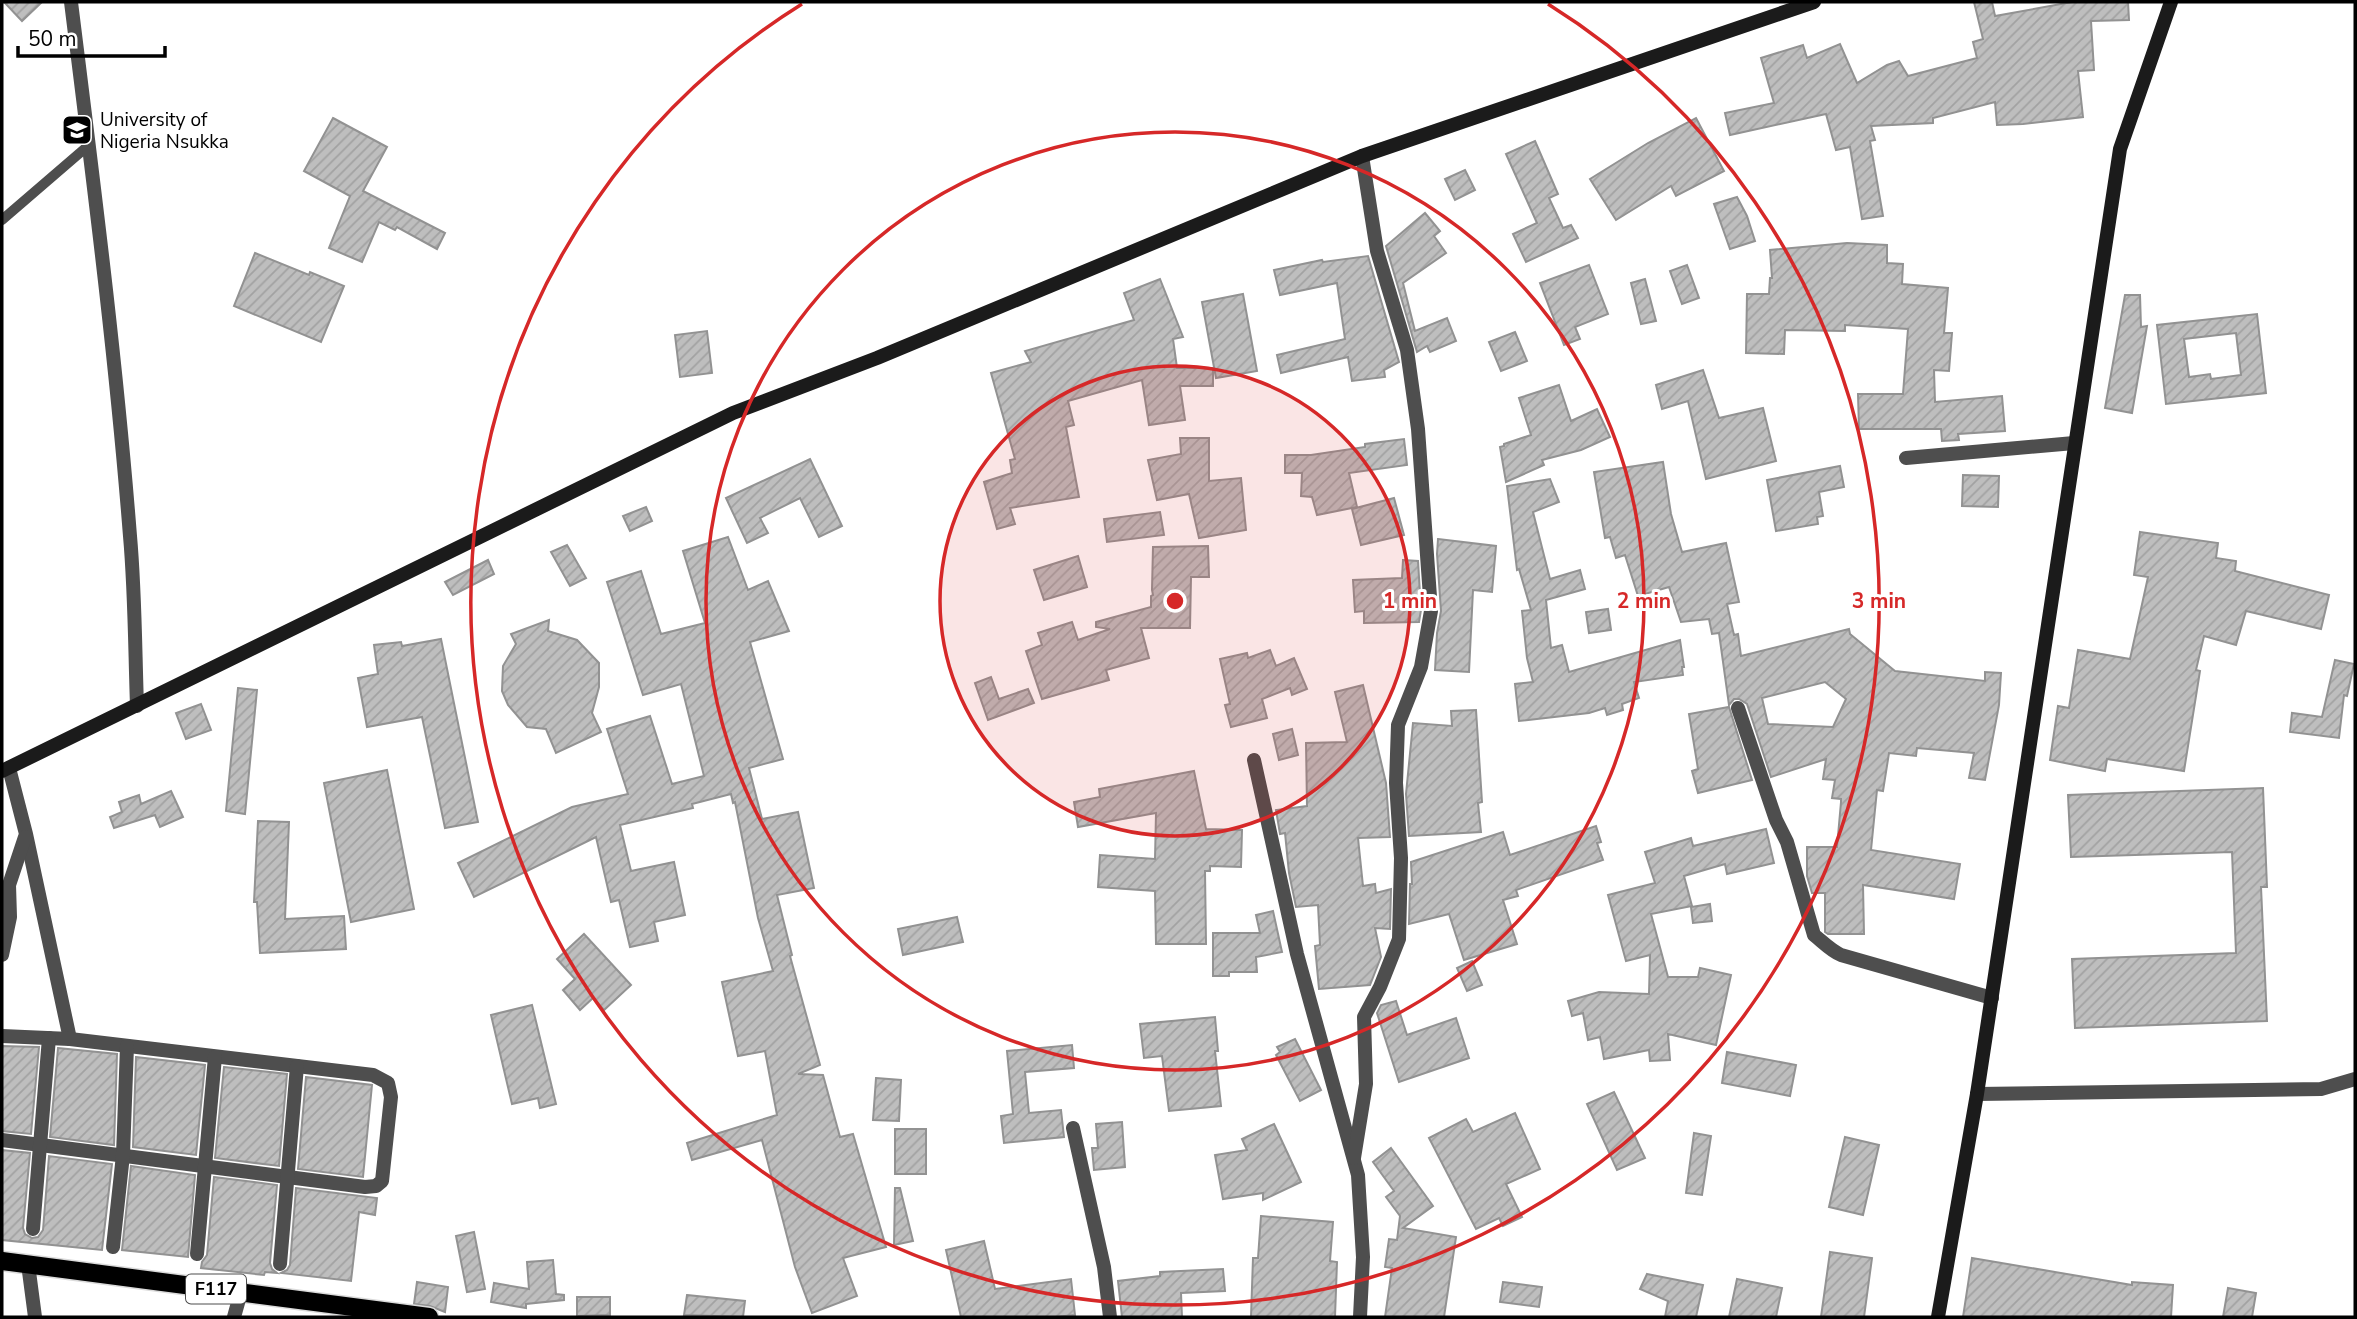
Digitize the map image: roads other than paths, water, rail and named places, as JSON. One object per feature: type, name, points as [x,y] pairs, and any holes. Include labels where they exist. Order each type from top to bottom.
[{"type":"main road","name":"F117","points":[[2,1261],[429,1317]]},
{"type":"street","points":[[71,2],[128,514],[137,706]]},
{"type":"street","points":[[71,1040],[26,834],[5,769],[733,413],[877,358],[1362,156],[1814,2]]},
{"type":"street","points":[[1938,1317],[1992,998],[2120,149],[2171,2]]},
{"type":"street","points":[[1354,1158],[1366,1084],[1364,1017],[1380,987],[1399,939],[1401,858],[1396,783],[1398,725],[1421,667],[1431,611],[1418,429],[1407,350],[1377,251],[1362,156]]},
{"type":"street","points":[[1906,458],[2074,443]]},
{"type":"street","points":[[1738,708],[1776,820],[1787,842],[1814,935],[1832,951],[1841,955],[1992,998]]},
{"type":"street","points":[[1254,760],[1297,954],[1358,1175],[1363,1258],[1360,1317]]},
{"type":"street","points":[[2,955],[10,917],[9,885],[26,834]]},
{"type":"street","points":[[2,1035],[127,1046],[373,1075],[388,1083],[391,1097],[382,1181],[376,1186],[365,1187],[2,1140]]},
{"type":"street","points":[[33,1229],[49,1038]]},
{"type":"street","points":[[113,1247],[123,1156],[127,1046]]},
{"type":"street","points":[[197,1254],[215,1057]]},
{"type":"street","points":[[280,1264],[297,1066]]},
{"type":"street","points":[[1977,1094],[2321,1088],[2341,1085],[2355,1079]]},
{"type":"street","points":[[1073,1128],[1104,1267],[1110,1317]]},
{"type":"street","points":[[28,1264],[35,1317]]},
{"type":"street","points":[[234,1317],[241,1292]]},
{"type":"lane","points":[[2,220],[89,145]]},
{"type":"place","name":"University of Nigeria Nsukka","points":[[77,130]]}]
